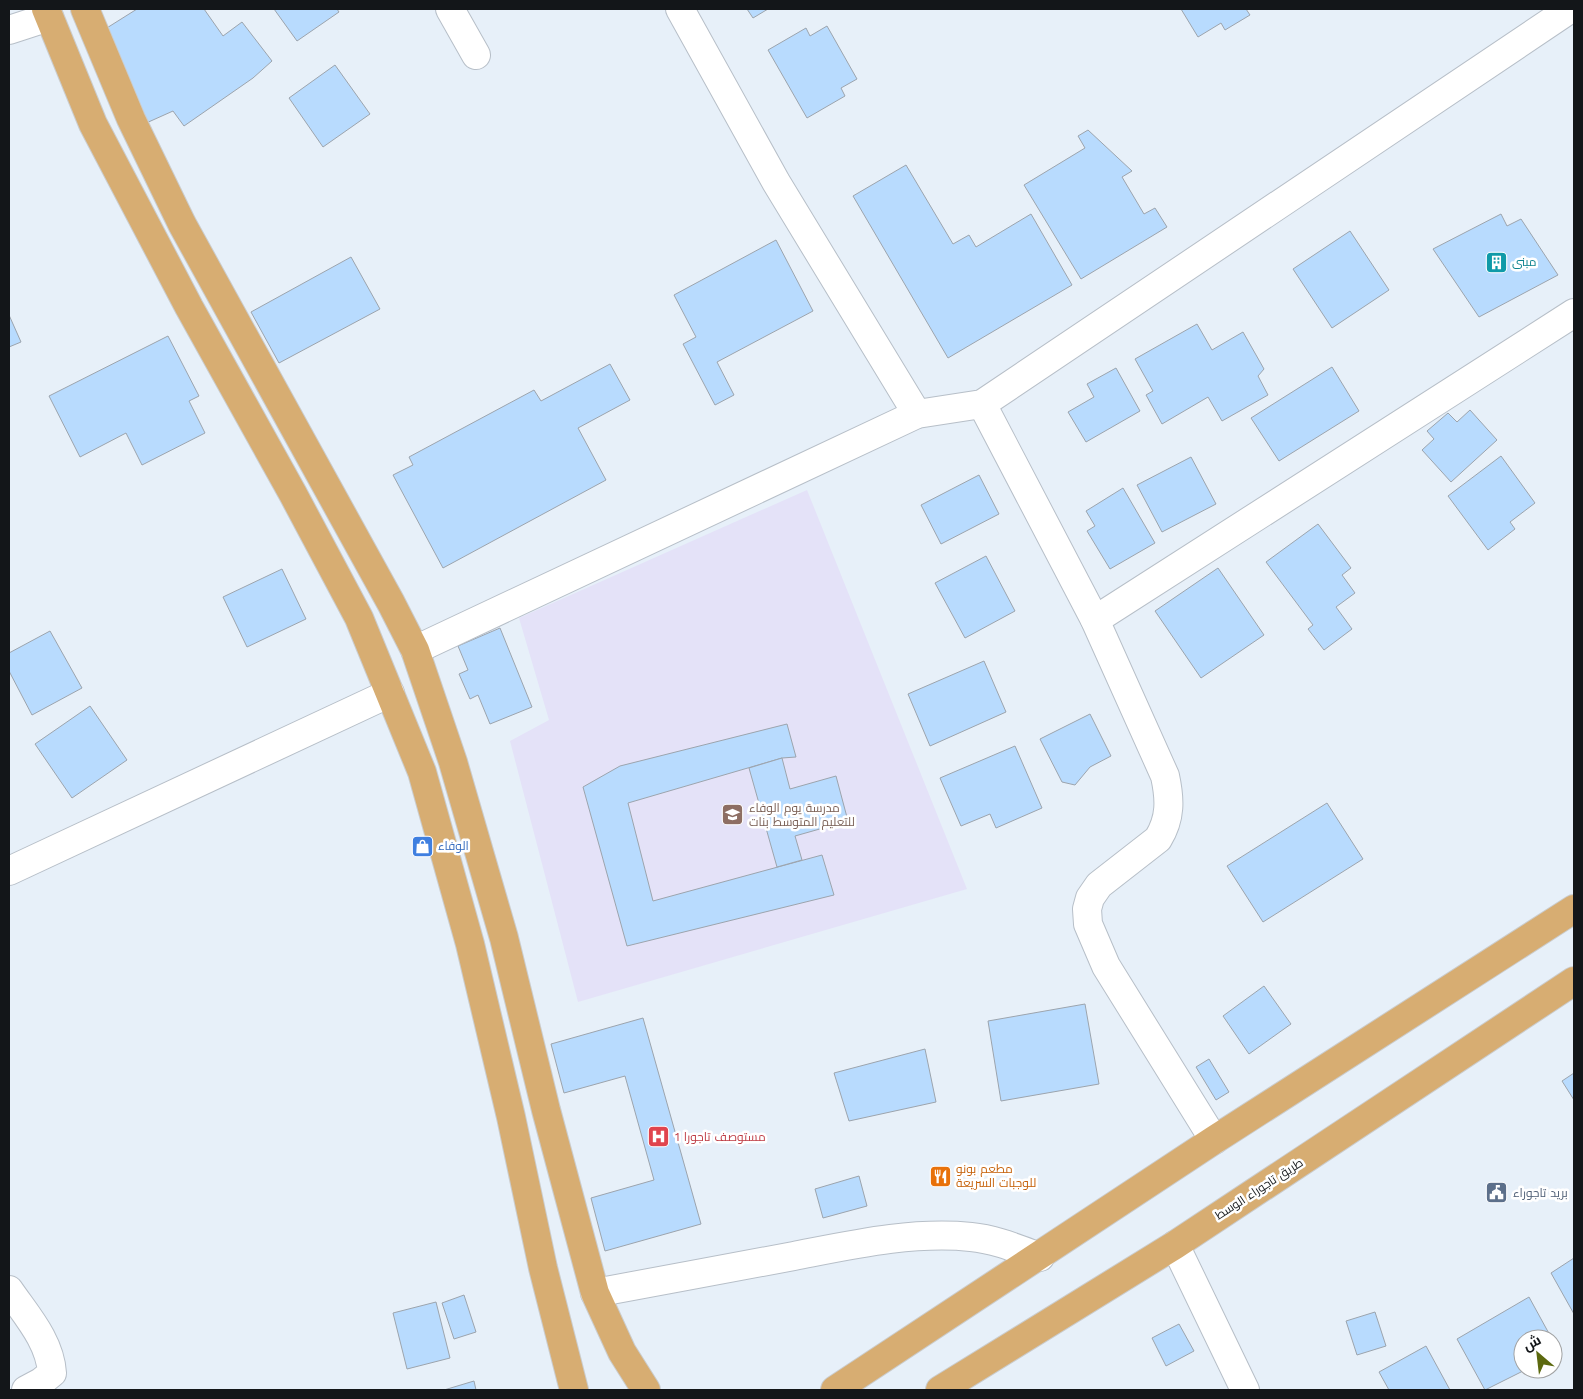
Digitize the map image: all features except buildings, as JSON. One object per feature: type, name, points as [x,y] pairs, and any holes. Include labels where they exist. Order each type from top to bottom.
[{"type":"main road","points":[[85,9],[131,119],[182,224],[392,603],[415,650],[453,762],[498,920],[595,1293],[622,1352],[646,1390]]},
{"type":"main road","points":[[48,13],[93,124],[189,307],[293,494],[359,618],[422,772],[470,944],[511,1117],[542,1268],[574,1390]]},
{"type":"main road","points":[[835,1390],[1040,1257],[1214,1140],[1574,909]]},
{"type":"main road","name":"طريق تاجوراء الوسط","points":[[940,1390],[1175,1245],[1574,981]]},
{"type":"main road","points":[[511,1117],[546,1110]]},
{"type":"street","points":[[450,9],[476,55]]},
{"type":"street","points":[[680,9],[776,182],[917,414]]},
{"type":"street","points":[[415,650],[917,414],[982,404],[1570,9]]},
{"type":"street","points":[[9,30],[48,13]]},
{"type":"street","points":[[1095,620],[1574,313]]},
{"type":"street","points":[[982,404],[1095,620],[1165,776],[1169,796],[1169,814],[1165,829],[1158,839],[1099,885],[1090,898],[1087,909],[1088,924],[1106,966],[1214,1140]]},
{"type":"street","points":[[9,870],[390,693]]},
{"type":"street","points":[[595,1293],[826,1250],[937,1235],[972,1237],[1008,1245],[1040,1257]]},
{"type":"street","points":[[1175,1245],[1244,1390]]},
{"type":"street","points":[[9,1290],[39,1334],[51,1359],[52,1373],[41,1382],[26,1390]]},
{"type":"shaded area","name":"مدرسة يوم الوفاء للتعليم المتوسط بنات","points":[[807,490],[967,889],[578,1002],[510,741],[549,720],[519,618]]},
{"type":"place","name":"مبنى","points":[[1496,262]]},
{"type":"place","name":"مدرسة يوم الوفاء للتعليم المتوسط بنات","points":[[733,815]]},
{"type":"place","name":"الوفاء","points":[[422,846]]},
{"type":"place","name":"مستوصف تاجورا 1","points":[[659,1137]]},
{"type":"place","name":"مطعم بونو للوجبات السريعة","points":[[940,1176]]},
{"type":"place","name":"بريد تاجوراء","points":[[1497,1193]]}]
